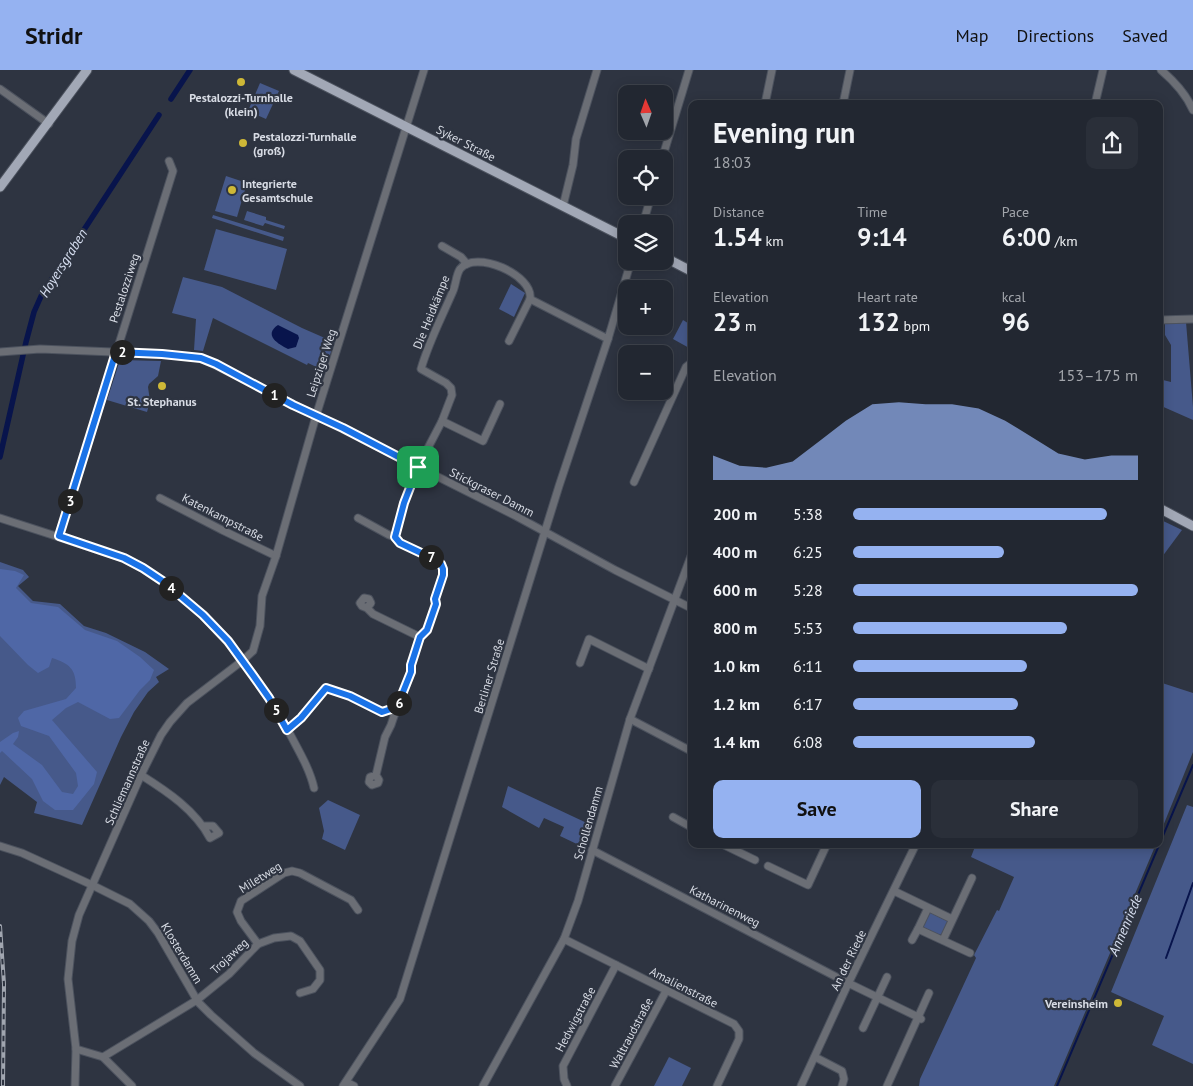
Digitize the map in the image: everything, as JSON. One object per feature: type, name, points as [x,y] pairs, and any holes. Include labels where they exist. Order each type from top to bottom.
[{"type":"main road","points":[[0,186],[49,124],[88,70]]},
{"type":"main road","name":"Syker Straße","points":[[294,70],[618,234]]},
{"type":"main road","points":[[673,262],[688,270]]},
{"type":"main road","points":[[1163,510],[1192,522]]},
{"type":"street","name":"Leipziger Weg","points":[[242,661],[253,651],[258,638],[262,596],[276,556],[316,416],[424,70]]},
{"type":"street","points":[[563,206],[573,165],[576,139],[597,70]]},
{"type":"street","points":[[665,150],[689,70]]},
{"type":"street","points":[[766,100],[772,70]]},
{"type":"street","points":[[844,100],[850,70]]},
{"type":"street","points":[[1096,100],[1103,70]]},
{"type":"street","points":[[1161,70],[1190,102],[1193,110]]},
{"type":"street","points":[[0,89],[49,124]]},
{"type":"street","name":"Pestalozziweg","points":[[59,536],[173,171],[169,161]]},
{"type":"street","points":[[442,246],[461,257],[467,264],[491,264],[508,270],[526,286],[530,299],[509,341]]},
{"type":"street","name":"Die Heidkämpe","points":[[395,537],[404,503],[418,467],[442,421],[452,396],[451,388],[446,383],[421,369],[427,349],[454,289],[457,275],[460,269],[467,264]]},
{"type":"street","name":"Berliner Straße","points":[[344,1084],[400,999],[545,531],[608,339],[628,270]]},
{"type":"street","points":[[530,299],[608,339]]},
{"type":"street","points":[[1163,320],[1193,319]]},
{"type":"street","name":"Stickgraser Damm","points":[[0,352],[25,349],[162,354],[201,358],[316,416],[336,424],[688,606]]},
{"type":"street","points":[[634,482],[688,365]]},
{"type":"street","points":[[442,421],[483,441],[500,404]]},
{"type":"street","name":"Katenkampstraße","points":[[160,498],[276,556]]},
{"type":"street","points":[[0,518],[124,558],[164,582],[215,626],[269,698],[312,778],[314,788]]},
{"type":"street","points":[[358,518],[395,537],[400,543],[434,559],[441,564],[443,569],[443,575],[435,599],[436,604],[427,630],[420,637],[411,665],[411,672],[392,725],[385,737],[376,775]]},
{"type":"street","name":"Schollendamm","points":[[483,1086],[564,939],[578,901],[630,719],[688,564]]},
{"type":"street","points":[[367,608],[373,614],[420,637]]},
{"type":"street","points":[[580,664],[589,639],[649,669]]},
{"type":"street","name":"Schliemannstraße","points":[[74,1086],[76,1049],[68,979],[75,927],[155,744],[170,722],[187,703],[242,661]]},
{"type":"street","points":[[287,730],[301,718],[326,688],[350,696],[382,712],[392,725]]},
{"type":"street","points":[[382,712],[397,707]]},
{"type":"street","points":[[630,719],[688,749]]},
{"type":"street","points":[[141,775],[177,799],[203,826]]},
{"type":"street","points":[[673,817],[688,825]]},
{"type":"street","name":"Klosterdamm","points":[[0,846],[22,853],[130,904],[149,921],[168,948],[197,1000],[211,1015],[254,1053],[300,1086]]},
{"type":"street","points":[[730,848],[755,860]]},
{"type":"street","points":[[768,866],[808,885],[825,848]]},
{"type":"street","name":"An der Riede","points":[[801,1086],[848,983],[914,848]]},
{"type":"street","name":"Katharinenweg","points":[[592,850],[848,983],[920,1018]]},
{"type":"street","name":"Miletweg","points":[[258,944],[241,921],[238,912],[241,901],[284,873],[300,872],[351,900],[358,910]]},
{"type":"street","points":[[943,940],[972,878]]},
{"type":"street","points":[[894,891],[952,919]]},
{"type":"street","points":[[912,940],[928,908]]},
{"type":"street","points":[[918,929],[970,953]]},
{"type":"street","name":"Trojaweg","points":[[103,1057],[197,1000],[229,974],[258,944],[274,938],[291,936],[300,941],[320,970],[320,980],[313,989],[300,993]]},
{"type":"street","name":"Amalienstraße","points":[[564,939],[737,1027],[739,1039],[717,1086]]},
{"type":"street","name":"Hedwigstraße","points":[[567,1086],[564,1079],[563,1066],[616,965]]},
{"type":"street","points":[[863,1028],[887,978]]},
{"type":"street","name":"Waltraudstraße","points":[[615,1086],[666,991]]},
{"type":"street","points":[[887,1086],[920,1018],[929,993]]},
{"type":"street","points":[[76,1049],[103,1057],[132,1086]]},
{"type":"street","points":[[815,1057],[842,1071],[844,1079],[842,1086]]},
{"type":"street","points":[[344,1084],[354,1086]]},
{"type":"shaded area","points":[[260,83],[279,91],[266,119],[248,111]]},
{"type":"shaded area","points":[[226,176],[247,183],[237,217],[215,211]]},
{"type":"shaded area","points":[[247,211],[285,226],[284,229],[265,223],[263,226],[244,220]]},
{"type":"shaded area","points":[[213,215],[284,237],[283,241],[212,218]]},
{"type":"shaded area","points":[[216,229],[287,249],[276,290],[204,270]]},
{"type":"shaded area","points":[[183,277],[222,287],[302,328],[334,342],[325,371],[308,363],[307,365],[213,318],[203,351],[194,350],[196,319],[172,313]]},
{"type":"shaded area","points":[[511,284],[525,293],[514,317],[499,309]]},
{"type":"shaded area","points":[[683,320],[688,323],[688,347],[673,339]]},
{"type":"shaded area","points":[[1186,322],[1193,420],[1163,407],[1163,380],[1171,382],[1171,345],[1165,335],[1165,323]]},
{"type":"shaded area","points":[[278,325],[298,335],[296,347],[288,349],[274,339],[272,332]]},
{"type":"shaded area","points":[[120,360],[161,361],[158,376],[148,387],[150,401],[147,412],[107,400]]},
{"type":"shaded area","points":[[1163,521],[1182,530],[1163,556]]},
{"type":"shaded area","points":[[0,562],[23,570],[29,577],[18,586],[33,601],[60,604],[84,626],[106,633],[145,652],[169,669],[156,677],[159,682],[148,692],[134,712],[82,825],[34,813],[37,802],[4,777],[0,785]]},
{"type":"shaded area","points":[[0,569],[15,571],[24,575],[16,588],[31,603],[58,607],[85,630],[117,641],[140,657],[154,670],[150,680],[119,718],[110,719],[78,702],[66,708],[52,720],[97,772],[94,784],[73,810],[55,810],[43,801],[32,779],[2,751],[0,753],[0,742],[19,731],[18,737],[13,744],[42,765],[62,792],[73,794],[78,786],[76,773],[49,736],[21,726],[18,718],[24,711],[66,699],[76,688],[75,676],[68,665],[52,658],[49,667],[38,673],[0,636]]},
{"type":"shaded area","points":[[1163,683],[1193,693],[1193,752],[1163,826]]},
{"type":"shaded area","points":[[508,786],[589,824],[581,846],[560,836],[564,827],[544,818],[539,828],[502,807]]},
{"type":"shaded area","points":[[328,800],[360,815],[345,850],[322,839],[324,831],[319,808]]},
{"type":"shaded area","points":[[1187,805],[1193,807],[1193,1064],[1152,1045],[1164,1016],[1111,992]]},
{"type":"shaded area","points":[[974,848],[1154,848],[1054,1086],[919,1086],[920,1079],[976,958],[974,955],[997,910],[999,911],[1014,877],[971,857]]},
{"type":"shaded area","points":[[933,912],[943,919],[944,917],[947,919],[948,922],[942,934],[939,935],[924,929],[923,926],[928,914]]},
{"type":"shaded area","points":[[669,1057],[691,1068],[682,1086],[654,1086]]},
{"type":"waterway","name":"Hoyersgraben","points":[[171,99],[190,70]]},
{"type":"waterway","name":"Hoyersgraben","points":[[0,457],[26,342],[34,312],[42,294],[159,115]]},
{"type":"waterway","name":"Annenriede","points":[[1163,836],[1193,765]]},
{"type":"waterway","name":"Annenriede","points":[[1057,1086],[1158,848]]},
{"type":"waterway","points":[[1166,958],[1193,883]]},
{"type":"railway","points":[[0,926],[4,984],[3,1086]]},
{"type":"place","name":"Pestalozzi-Turnhalle (klein)","points":[[241,82]]},
{"type":"place","name":"Pestalozzi-Turnhalle (groß)","points":[[243,143]]},
{"type":"place","name":"Integrierte Gesamtschule","points":[[232,190]]},
{"type":"place","name":"St. Stephanus","points":[[162,386]]},
{"type":"place","name":"Vereinsheim","points":[[1118,1003]]},
{"type":"route","points":[[116,352],[201,358],[418,467],[404,503],[395,537],[400,543],[423,553],[441,564],[443,575],[427,630],[420,637],[411,665],[411,672],[397,707],[382,712],[350,696],[326,688],[301,718],[287,730],[269,698],[228,641],[203,615],[164,582],[143,568],[124,558],[59,536],[116,352]]}]
